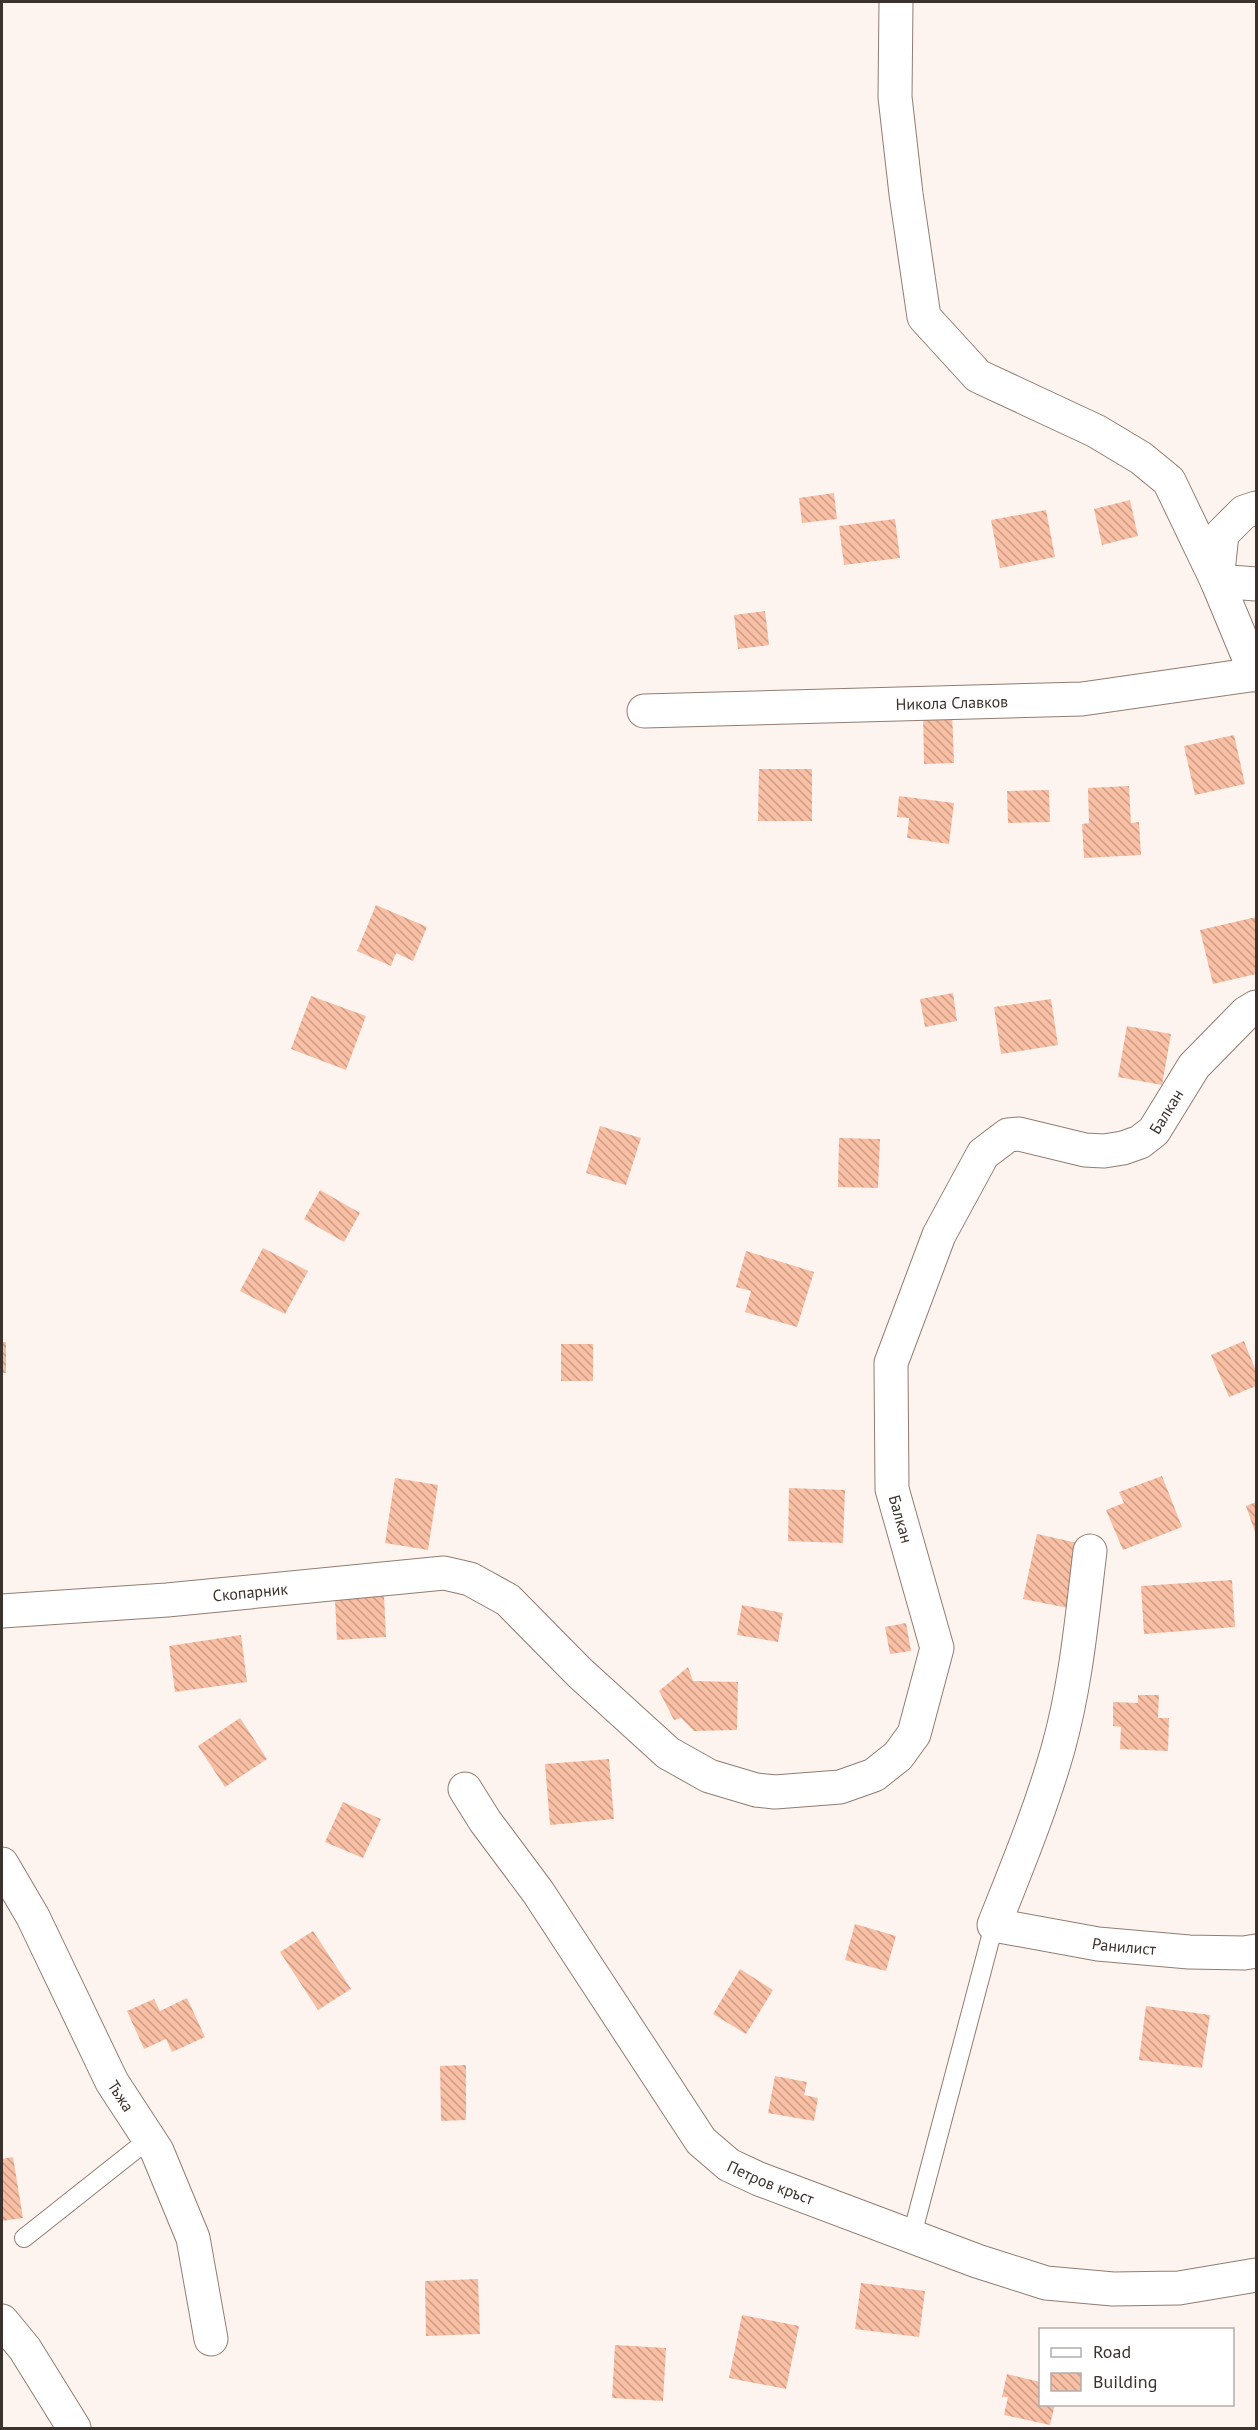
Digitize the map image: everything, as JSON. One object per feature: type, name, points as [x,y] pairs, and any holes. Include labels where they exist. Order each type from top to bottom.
[{"type":"street","points":[[896,2],[895,97],[924,317],[978,376],[1096,431],[1141,458],[1169,481],[1217,582],[1256,675]]},
{"type":"street","points":[[1217,582],[1222,534],[1244,512],[1257,508]]},
{"type":"street","points":[[1217,582],[1257,584]]},
{"type":"street","name":"Никола Славков","points":[[644,711],[1082,699],[1256,675]]},
{"type":"street","name":"Балкан","points":[[494,1592],[508,1600],[580,1672],[668,1753],[709,1776],[756,1790],[775,1792],[840,1786],[874,1775],[898,1756],[914,1734],[937,1648],[892,1489],[891,1363],[939,1235],[983,1154],[998,1141],[1008,1135],[1019,1134],[1085,1150],[1104,1151],[1140,1142],[1154,1131],[1194,1066],[1246,1013],[1257,1007]]},
{"type":"street","points":[[994,1925],[1027,1842],[1058,1748],[1076,1663],[1090,1551]]},
{"type":"street","name":"Скопарник","points":[[2,1611],[167,1600],[444,1573],[471,1579],[494,1592]]},
{"type":"street","name":"Петров кръст","points":[[465,1789],[485,1821],[538,1892],[701,2141],[729,2165],[759,2179],[976,2261],[1046,2283],[1113,2289],[1179,2288],[1257,2275]]},
{"type":"street","name":"Тъжа","points":[[2,1864],[33,1917],[112,2082],[157,2151],[193,2238],[211,2339]]},
{"type":"street","name":"Ранилист","points":[[994,1925],[1098,1944],[1189,1952],[1244,1953],[1257,1951]]},
{"type":"street","points":[[2,2321],[25,2349],[74,2428]]},
{"type":"lane","points":[[912,2235],[994,1925]]},
{"type":"lane","points":[[24,2238],[149,2139]]},
{"type":"building","points":[[834,493],[837,519],[802,523],[799,498]]},
{"type":"building","points":[[1130,500],[1138,536],[1102,545],[1094,509]]},
{"type":"building","points":[[1046,510],[1055,557],[1000,568],[991,520]]},
{"type":"building","points":[[895,519],[900,558],[844,565],[839,526]]},
{"type":"building","points":[[765,611],[769,645],[738,649],[734,615]]},
{"type":"building","points":[[952,711],[954,763],[924,764],[923,712]]},
{"type":"building","points":[[1234,735],[1245,784],[1195,795],[1184,746]]},
{"type":"building","points":[[759,769],[812,769],[812,821],[758,821]]},
{"type":"building","points":[[1129,786],[1131,823],[1139,822],[1141,855],[1084,858],[1082,824],[1089,823],[1088,788]]},
{"type":"building","points":[[1049,790],[1050,822],[1008,823],[1007,791]]},
{"type":"building","points":[[899,796],[954,803],[949,844],[907,838],[909,818],[897,817]]},
{"type":"building","points":[[376,905],[427,927],[413,961],[396,953],[391,966],[357,951]]},
{"type":"building","points":[[1256,917],[1256,974],[1213,984],[1200,930]]},
{"type":"building","points":[[953,993],[957,1021],[925,1027],[920,999]]},
{"type":"building","points":[[311,996],[366,1016],[346,1070],[291,1049]]},
{"type":"building","points":[[1051,999],[1058,1045],[1001,1054],[994,1007]]},
{"type":"building","points":[[1127,1026],[1171,1034],[1162,1085],[1118,1077]]},
{"type":"building","points":[[600,1126],[641,1138],[626,1185],[586,1173]]},
{"type":"building","points":[[839,1138],[880,1139],[878,1188],[838,1187]]},
{"type":"building","points":[[320,1190],[360,1213],[344,1242],[304,1219]]},
{"type":"building","points":[[263,1248],[308,1271],[285,1314],[240,1291]]},
{"type":"building","points":[[746,1251],[814,1272],[797,1327],[745,1312],[751,1291],[736,1287]]},
{"type":"building","points":[[1244,1341],[1256,1371],[1256,1386],[1229,1397],[1211,1355]]},
{"type":"building","points":[[2,1342],[6,1342],[6,1373],[2,1373]]},
{"type":"building","points":[[561,1344],[593,1344],[593,1381],[561,1381]]},
{"type":"building","points":[[1162,1476],[1182,1527],[1123,1550],[1106,1510],[1124,1503],[1119,1492]]},
{"type":"building","points":[[395,1478],[438,1485],[428,1550],[385,1543]]},
{"type":"building","points":[[789,1488],[845,1490],[843,1543],[788,1541]]},
{"type":"building","points":[[1256,1502],[1256,1535],[1246,1506]]},
{"type":"building","points":[[1037,1534],[1082,1544],[1068,1608],[1023,1599]]},
{"type":"building","points":[[1232,1580],[1235,1627],[1144,1634],[1141,1586]]},
{"type":"building","points":[[384,1596],[386,1637],[337,1640],[335,1599]]},
{"type":"building","points":[[742,1605],[783,1613],[778,1642],[737,1635]]},
{"type":"building","points":[[906,1623],[911,1651],[890,1654],[885,1627]]},
{"type":"building","points":[[241,1635],[247,1682],[175,1692],[169,1646]]},
{"type":"building","points":[[688,1667],[693,1681],[738,1682],[737,1730],[694,1731],[681,1718],[674,1720],[659,1691]]},
{"type":"building","points":[[1138,1695],[1159,1695],[1158,1718],[1169,1718],[1168,1751],[1120,1749],[1121,1727],[1113,1726],[1113,1702],[1138,1703]]},
{"type":"building","points":[[240,1718],[267,1759],[225,1787],[198,1746]]},
{"type":"building","points":[[609,1759],[614,1819],[550,1825],[545,1764]]},
{"type":"building","points":[[343,1802],[381,1819],[363,1858],[325,1842]]},
{"type":"building","points":[[855,1924],[896,1936],[886,1971],[845,1960]]},
{"type":"building","points":[[313,1931],[351,1989],[318,2010],[280,1952]]},
{"type":"building","points":[[740,1969],[773,1990],[746,2034],[713,2014]]},
{"type":"building","points":[[187,1998],[205,2037],[172,2052],[166,2039],[144,2049],[127,2011],[154,1999],[160,2011]]},
{"type":"building","points":[[1146,2006],[1210,2015],[1202,2068],[1139,2060]]},
{"type":"building","points":[[466,2065],[466,2120],[441,2121],[440,2066]]},
{"type":"building","points":[[775,2076],[807,2082],[804,2095],[818,2098],[814,2121],[768,2113]]},
{"type":"building","points":[[13,2157],[23,2218],[2,2221],[2,2159]]},
{"type":"building","points":[[478,2279],[480,2334],[426,2336],[425,2281]]},
{"type":"building","points":[[861,2283],[925,2291],[919,2337],[855,2329]]},
{"type":"building","points":[[742,2315],[799,2326],[786,2389],[729,2378]]},
{"type":"building","points":[[615,2345],[666,2348],[663,2401],[612,2398]]},
{"type":"building","points":[[1007,2374],[1039,2382],[1039,2406],[1055,2406],[1050,2425],[1004,2415],[1008,2397],[1002,2397]]}]
